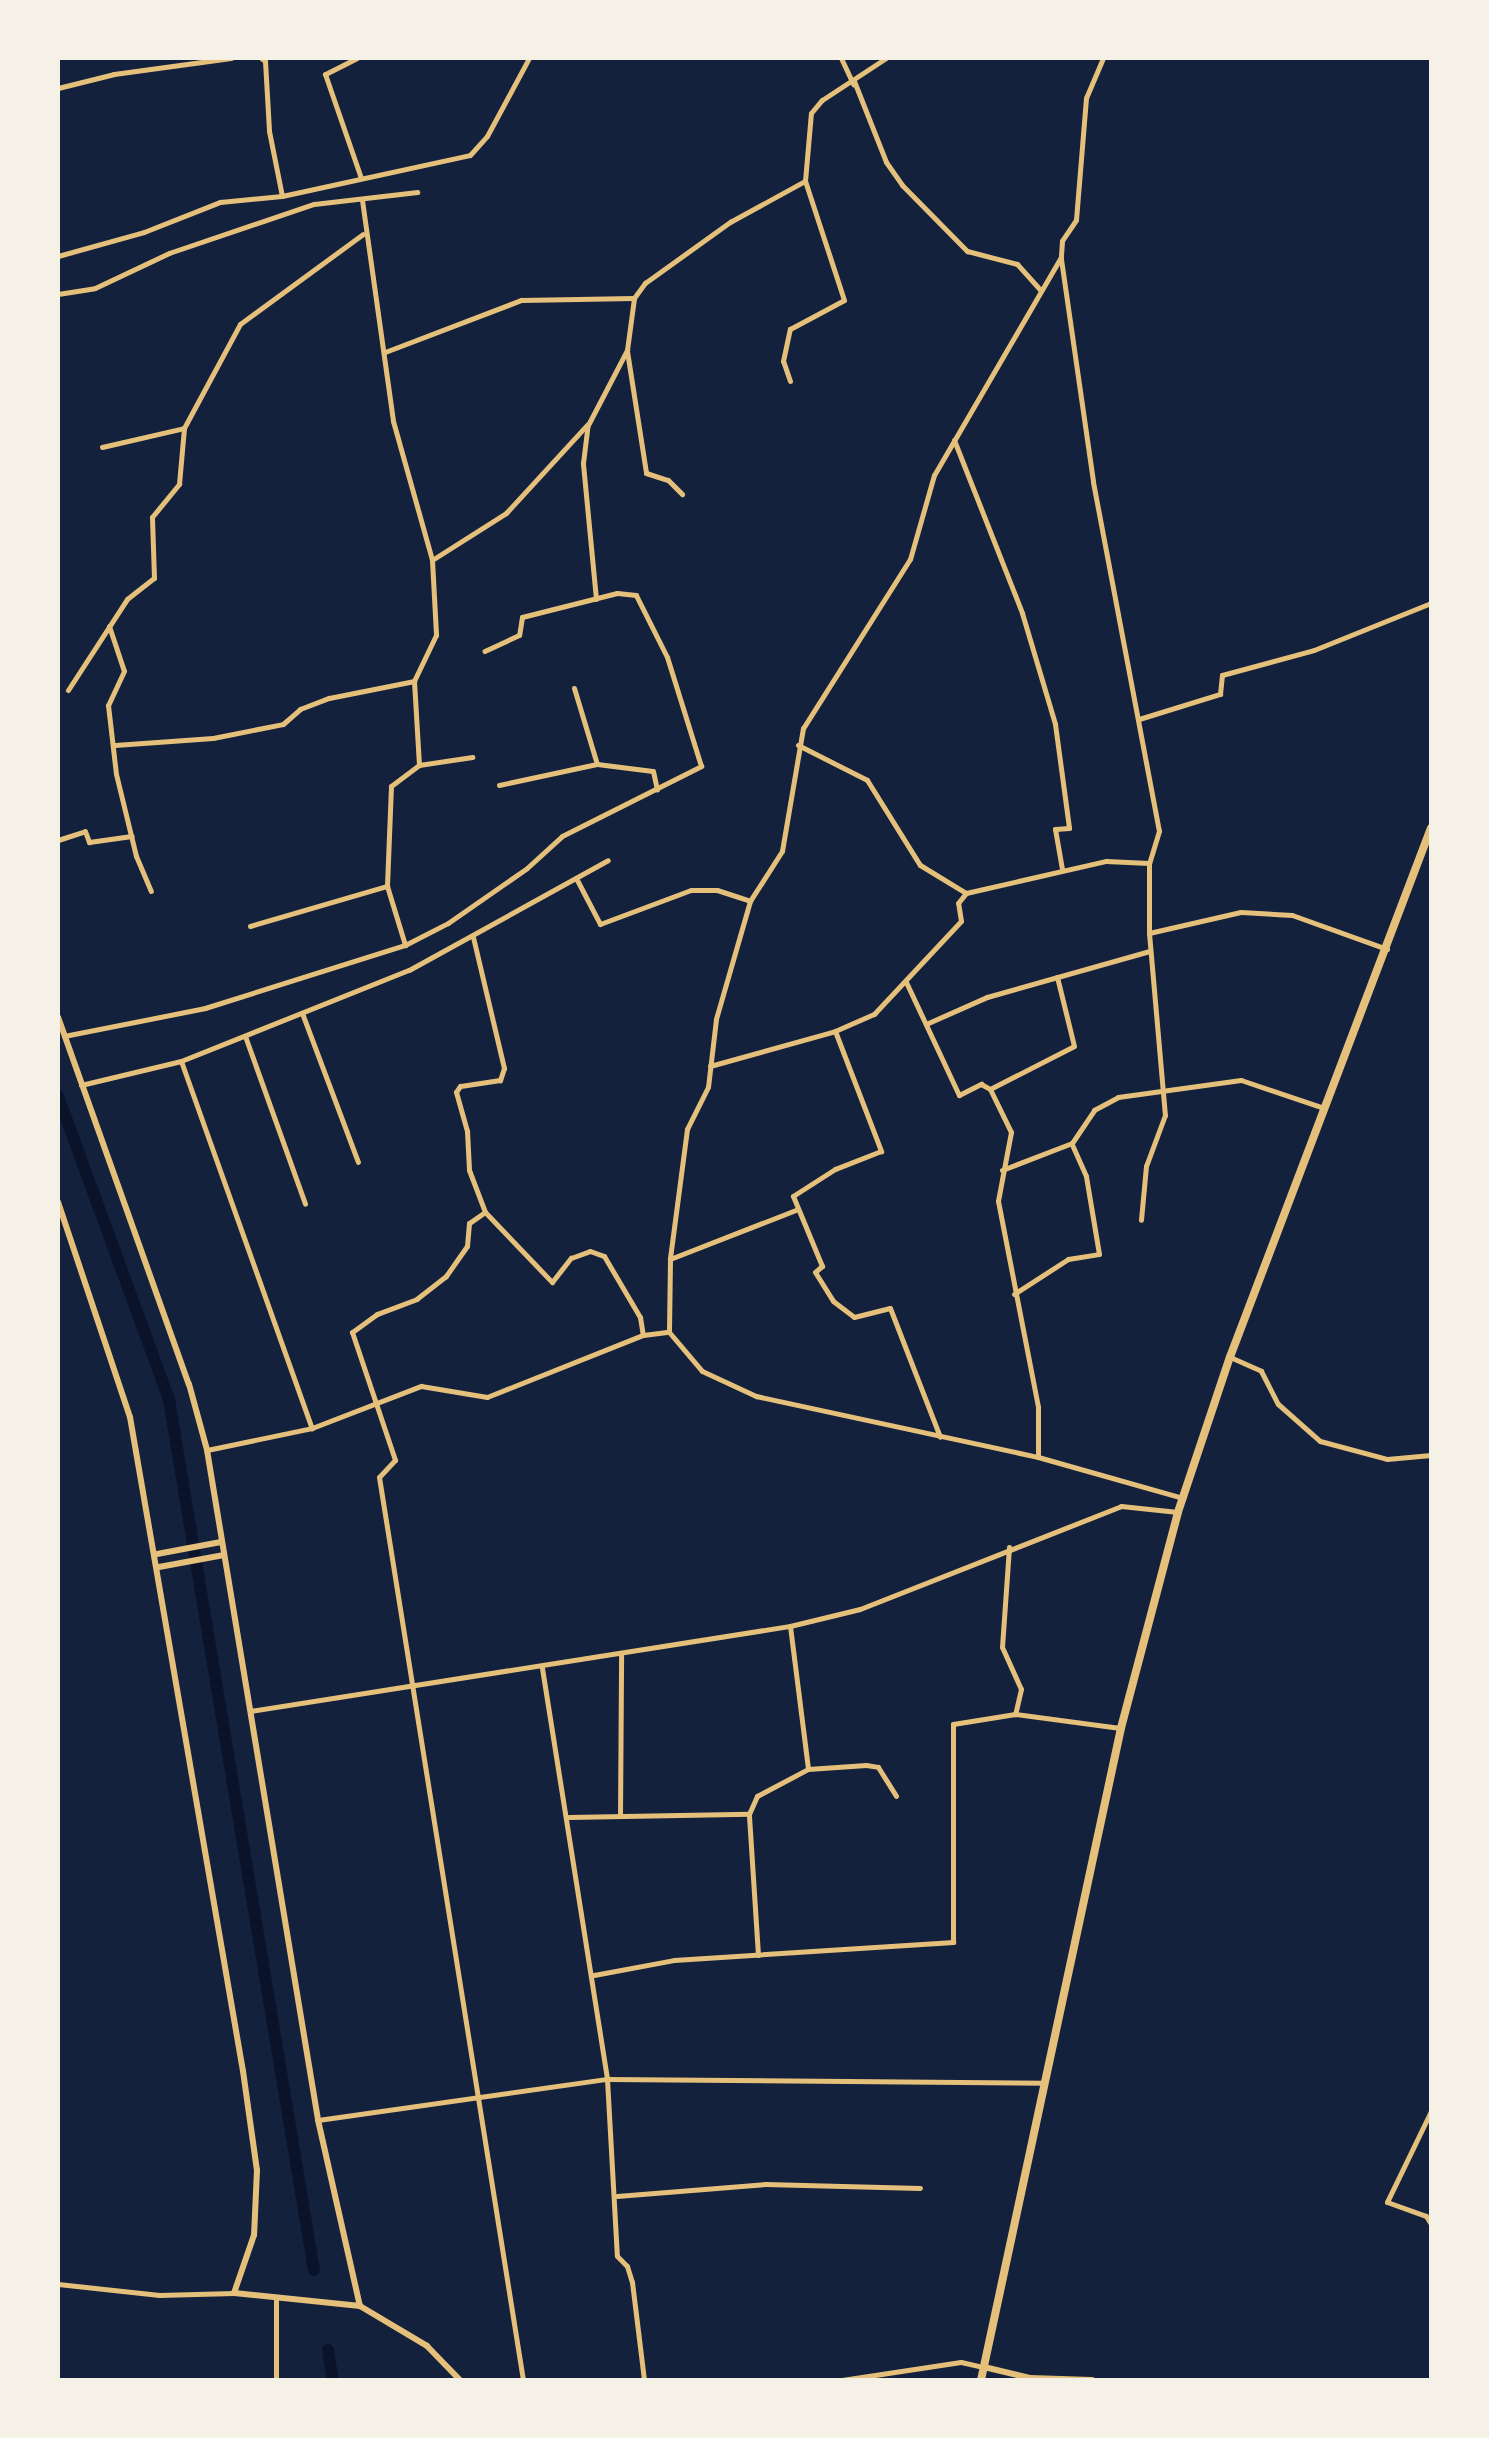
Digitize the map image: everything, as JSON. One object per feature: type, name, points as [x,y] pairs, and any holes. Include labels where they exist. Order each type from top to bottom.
[{"type":"main road","points":[[981,2380],[1121,1728],[1178,1512],[1230,1357],[1388,949],[1431,828]]},
{"type":"street","points":[[58,88],[114,74],[231,58]]},
{"type":"street","points":[[261,58],[265,61],[269,131],[282,196]]},
{"type":"street","points":[[357,58],[325,74],[361,178]]},
{"type":"street","points":[[58,256],[144,232],[220,202],[282,196],[470,155],[487,136],[529,58]]},
{"type":"street","points":[[841,58],[854,88],[876,58]]},
{"type":"street","points":[[790,381],[783,361],[790,329],[844,300],[805,181],[813,107],[886,58]]},
{"type":"street","points":[[1103,58],[1086,98],[1076,220],[1062,241],[1061,257],[1093,482],[1159,831],[1149,863],[1149,933],[1165,1115],[1146,1166],[1141,1220]]},
{"type":"street","points":[[854,81],[886,162],[902,185],[967,251],[1017,264],[1041,291]]},
{"type":"street","points":[[682,494],[668,480],[646,473],[627,350],[634,298],[645,283],[730,222],[805,181]]},
{"type":"street","points":[[58,294],[95,288],[169,253],[314,204],[417,192]]},
{"type":"street","points":[[362,200],[363,234],[385,352],[393,421],[432,560],[436,635],[414,681],[419,765]]},
{"type":"street","points":[[68,690],[127,599],[154,578],[150,524],[179,484],[184,428],[240,324],[363,234]]},
{"type":"street","points":[[1061,257],[934,475],[910,559],[803,728],[782,851],[750,901],[716,1019],[708,1087],[687,1129],[670,1259],[669,1332],[702,1371],[756,1396],[1038,1457],[1183,1498]]},
{"type":"street","points":[[385,352],[521,300],[634,298]]},
{"type":"street","points":[[432,560],[506,513],[588,425],[627,350]]},
{"type":"street","points":[[588,425],[583,463],[596,599]]},
{"type":"street","points":[[102,447],[184,428]]},
{"type":"street","points":[[954,440],[1022,613],[1055,724],[1069,828],[1055,829],[1062,869]]},
{"type":"street","points":[[64,1036],[205,1008],[405,945],[448,923],[527,868],[562,836],[701,766],[679,691],[639,597],[617,593],[522,617],[519,635],[484,651]]},
{"type":"street","points":[[1139,719],[1220,694],[1222,675],[1314,650],[1431,603]]},
{"type":"street","points":[[109,625],[124,671],[108,705],[116,774],[132,836],[151,891]]},
{"type":"street","points":[[115,745],[213,738],[283,724],[300,709],[329,698],[414,681]]},
{"type":"street","points":[[574,688],[597,764]]},
{"type":"street","points":[[798,745],[867,780],[920,865],[965,895]]},
{"type":"street","points":[[405,945],[387,886],[391,786],[419,765],[472,757]]},
{"type":"street","points":[[499,785],[597,764],[653,771],[657,790]]},
{"type":"street","points":[[58,840],[85,831],[89,842],[132,836]]},
{"type":"street","points":[[81,1085],[181,1061],[409,970],[473,937],[495,919],[608,860]]},
{"type":"street","points":[[710,1066],[835,1031],[874,1014],[961,921],[958,903],[965,895],[1062,869],[1106,861],[1149,863]]},
{"type":"street","points":[[576,878],[600,924],[691,890],[717,890],[750,901]]},
{"type":"street","points":[[250,926],[387,886]]},
{"type":"street","points":[[1149,933],[1241,912],[1292,915],[1388,949]]},
{"type":"street","points":[[473,937],[504,1068],[500,1080],[460,1086],[456,1092],[467,1131],[469,1170],[485,1212],[514,1248],[552,1282],[571,1258],[590,1251],[604,1256],[640,1317],[643,1335]]},
{"type":"street","points":[[926,1024],[987,997],[1150,951]]},
{"type":"street","points":[[990,1089],[1074,1046],[1057,977]]},
{"type":"street","points":[[906,982],[959,1095],[981,1084],[990,1089],[1011,1132],[1001,1170],[998,1201],[1038,1407],[1038,1457]]},
{"type":"street","points":[[302,1013],[358,1162]]},
{"type":"street","points":[[58,1017],[189,1384],[207,1450],[318,2120],[360,2306]]},
{"type":"street","points":[[835,1031],[881,1151],[835,1169],[793,1196],[822,1266],[815,1272],[833,1301],[854,1317],[890,1308],[940,1438]]},
{"type":"street","points":[[245,1036],[305,1204]]},
{"type":"street","points":[[181,1061],[312,1428]]},
{"type":"street","points":[[1001,1170],[1072,1143],[1094,1110],[1118,1097],[1241,1080],[1326,1109]]},
{"type":"street","points":[[1014,1294],[1068,1259],[1099,1254],[1086,1176],[1072,1143]]},
{"type":"street","points":[[58,1202],[130,1417],[157,1554],[257,2170],[254,2235],[234,2293]]},
{"type":"street","points":[[670,1259],[798,1209]]},
{"type":"street","points":[[485,1212],[469,1223],[467,1246],[446,1276],[417,1299],[377,1314],[352,1332],[395,1460],[379,1477],[523,2380]]},
{"type":"street","points":[[207,1450],[312,1428],[421,1386],[487,1397],[643,1335],[669,1332]]},
{"type":"street","points":[[1230,1357],[1261,1371],[1278,1404],[1320,1441],[1387,1459],[1431,1455]]},
{"type":"street","points":[[249,1711],[542,1668],[790,1626],[860,1609],[952,1575],[1009,1547],[1121,1506],[1178,1512]]},
{"type":"street","points":[[157,1554],[221,1542]]},
{"type":"street","points":[[1009,1547],[1002,1647],[1021,1689],[1015,1714]]},
{"type":"street","points":[[159,1567],[224,1555]]},
{"type":"street","points":[[790,1626],[808,1769]]},
{"type":"street","points":[[620,1816],[621,1655]]},
{"type":"street","points":[[542,1668],[594,1975],[617,2196],[618,2261],[627,2266],[632,2282],[644,2380]]},
{"type":"street","points":[[594,1975],[674,1960],[953,1942],[953,1724],[1015,1714],[1121,1728]]},
{"type":"street","points":[[758,1955],[749,1814],[757,1796],[771,1785],[808,1769],[878,1767],[896,1796]]},
{"type":"street","points":[[569,1817],[749,1814]]},
{"type":"street","points":[[318,2120],[607,2079],[1044,2083]]},
{"type":"street","points":[[1431,2111],[1387,2202],[1426,2216],[1431,2224]]},
{"type":"street","points":[[617,2196],[765,2184],[920,2188]]},
{"type":"street","points":[[58,2284],[159,2295],[234,2293],[276,2300],[360,2306],[427,2346],[460,2380]]},
{"type":"street","points":[[276,2300],[276,2380]]},
{"type":"street","points":[[842,2380],[961,2362],[1030,2378],[1092,2380]]},
{"type":"waterway","points":[[58,1096],[169,1400],[314,2270]]},
{"type":"waterway","points":[[328,2350],[333,2380]]}]
